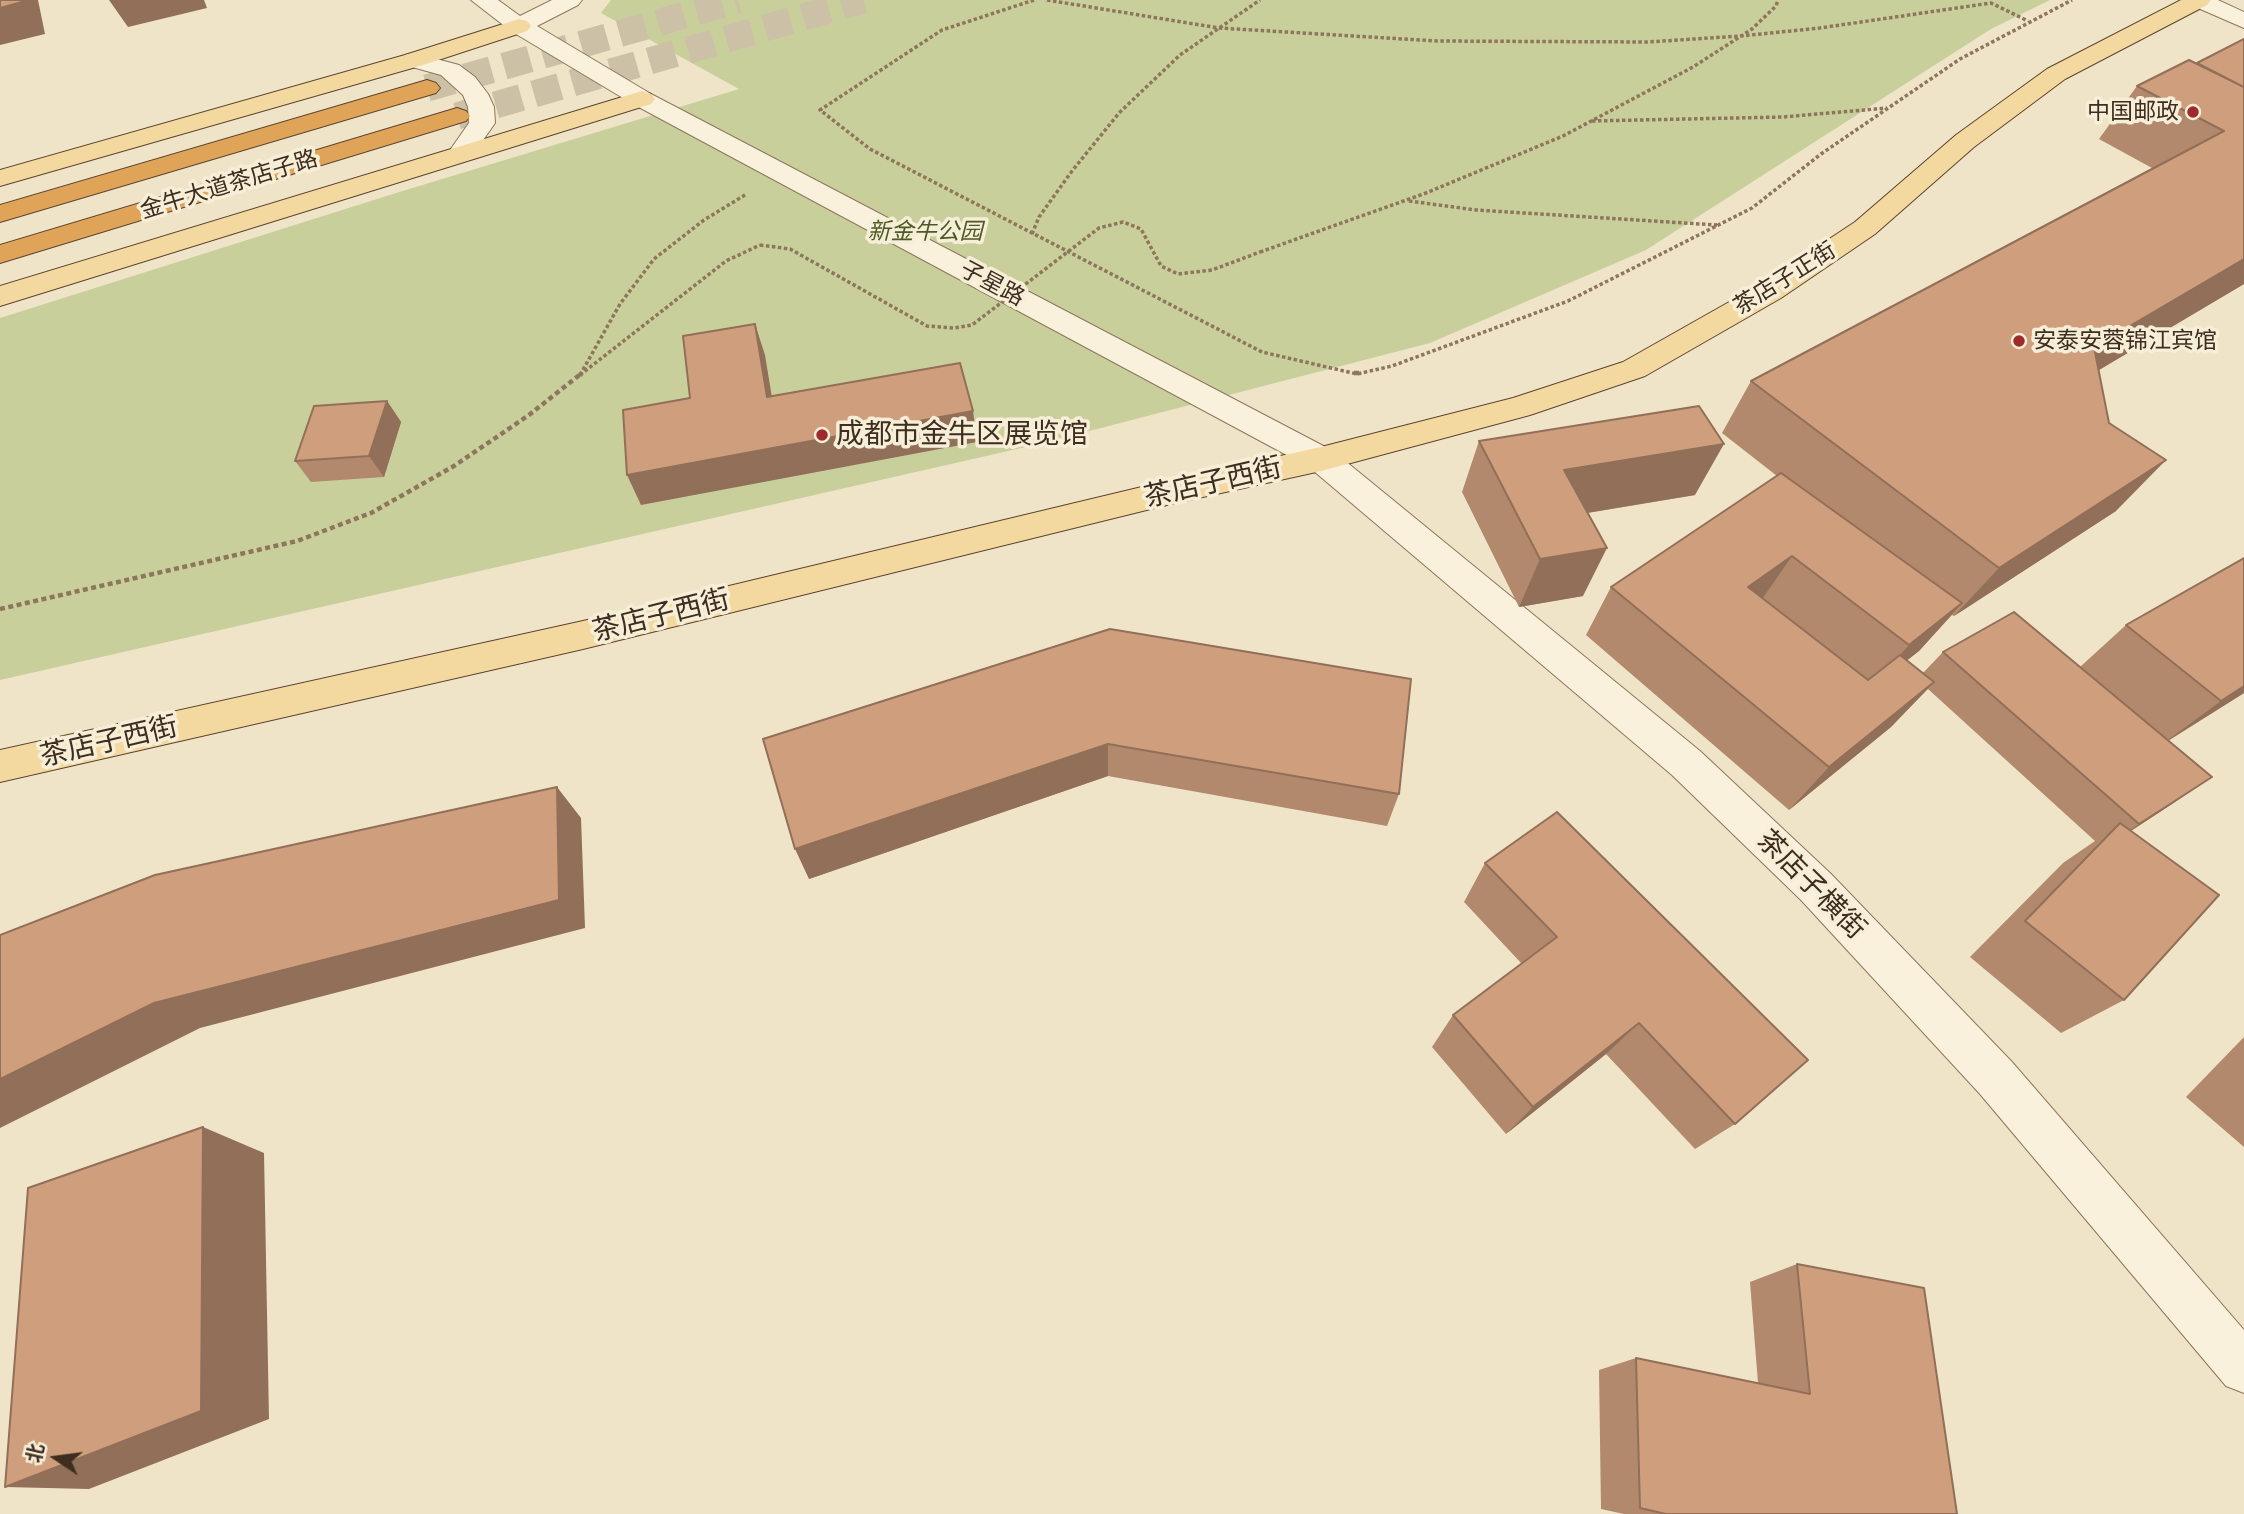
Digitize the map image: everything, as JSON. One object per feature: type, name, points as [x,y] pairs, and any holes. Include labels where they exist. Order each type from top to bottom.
[{"type":"highway","name":"金牛大道茶店子路","points":[[0,214],[427,88]]},
{"type":"highway","name":"金牛大道茶店子路","points":[[0,254],[457,116]]},
{"type":"main road","name":"茶店子正街","points":[[1321,459],[1519,407],[1634,369],[1771,291],[1865,228],[1965,141],[2056,74],[2199,0]]},
{"type":"main road","points":[[0,177],[414,60],[519,26]]},
{"type":"main road","points":[[0,296],[642,99]]},
{"type":"main road","name":"茶店子西街","points":[[0,766],[583,635],[1171,492],[1321,459]]},
{"type":"street","name":"子星路","points":[[483,0],[519,26],[642,99],[1321,459]]},
{"type":"street","points":[[519,26],[570,0]]},
{"type":"street","points":[[2199,0],[2244,21]]},
{"type":"street","points":[[414,60],[450,70],[466,82],[475,94],[481,107],[482,123],[461,153]]},
{"type":"street","name":"茶店子横街","points":[[1321,459],[1686,762],[1816,887],[1996,1078],[2244,1368]]},
{"type":"path","points":[[1034,0],[942,30],[820,110],[870,149],[1262,352],[1357,374],[1392,366],[1568,301],[1752,208],[1821,154],[1961,59],[2072,0]]},
{"type":"path","points":[[1047,0],[1219,28],[1437,41],[1647,42],[1741,36],[1820,28],[1991,2],[2029,21]]},
{"type":"path","points":[[1031,234],[1039,217],[1072,171],[1119,113],[1180,55],[1260,0]]},
{"type":"path","points":[[0,607],[297,541],[371,513],[454,466],[578,379],[726,261],[760,245],[790,249],[927,326],[954,328],[972,325],[1099,228],[1123,222],[1141,229],[1151,243],[1161,266],[1178,274],[1212,270],[1405,201],[1563,136],[1693,67],[1752,29],[1776,6],[1778,0]]},
{"type":"path","points":[[1591,121],[1783,117],[1888,108]]},
{"type":"path","points":[[578,379],[621,304],[654,260],[704,220],[781,173]]},
{"type":"path","points":[[1405,201],[1476,210],[1718,225]]},
{"type":"path","points":[[0,599],[7,606]]},
{"type":"green space","name":"新金牛公园","points":[[611,0],[2050,0],[1991,29],[1646,250],[1430,343],[1039,444],[0,680],[0,318],[396,193],[739,89],[601,13]]},
{"type":"building","points":[[0,0],[21,0],[22,2],[0,8]]},
{"type":"building","points":[[2244,39],[2244,87],[2197,63]]},
{"type":"building","name":"安泰安蓉锦江宾馆","points":[[2189,60],[2244,87],[2244,259],[2094,347],[2109,423],[2166,460],[1999,568],[1751,381],[2224,131],[2137,86]]},
{"type":"building","points":[[755,324],[767,397],[960,363],[973,411],[627,475],[623,410],[690,398],[683,336]]},
{"type":"building","points":[[387,401],[369,456],[295,461],[314,406]]},
{"type":"building","points":[[1699,406],[1724,444],[1564,470],[1607,548],[1540,559],[1479,441]]},
{"type":"building","points":[[1781,473],[1962,603],[1909,645],[1792,556],[1748,587],[1868,680],[1900,655],[1934,682],[1829,767],[1611,587]]},
{"type":"building","points":[[2244,558],[2244,686],[2221,701],[2126,625]]},
{"type":"building","points":[[2014,612],[2212,777],[2139,824],[1943,652]]},
{"type":"building","points":[[1110,629],[1411,679],[1399,794],[1108,744],[795,849],[763,739]]},
{"type":"building","points":[[557,787],[559,900],[154,1003],[0,1079],[0,935],[155,875]]},
{"type":"building","points":[[1557,812],[1808,1060],[1735,1124],[1639,1023],[1533,1107],[1453,1015],[1557,937],[1485,863]]},
{"type":"building","points":[[2120,823],[2219,895],[2124,1000],[2025,921]]},
{"type":"building","points":[[203,1127],[201,1411],[5,1487],[28,1188]]},
{"type":"building","points":[[1797,1264],[1924,1288],[1957,1514],[1666,1514],[1640,1508],[1636,1358],[1810,1394]]},
{"type":"tunnel","points":[[427,88],[738,0]]},
{"type":"tunnel","points":[[457,116],[863,0]]},
{"type":"place","name":"中国邮政","points":[[2193,112]]},
{"type":"place","name":"安泰安蓉锦江宾馆","points":[[2019,341]]},
{"type":"place","name":"成都市金牛区展览馆","points":[[822,435]]}]
